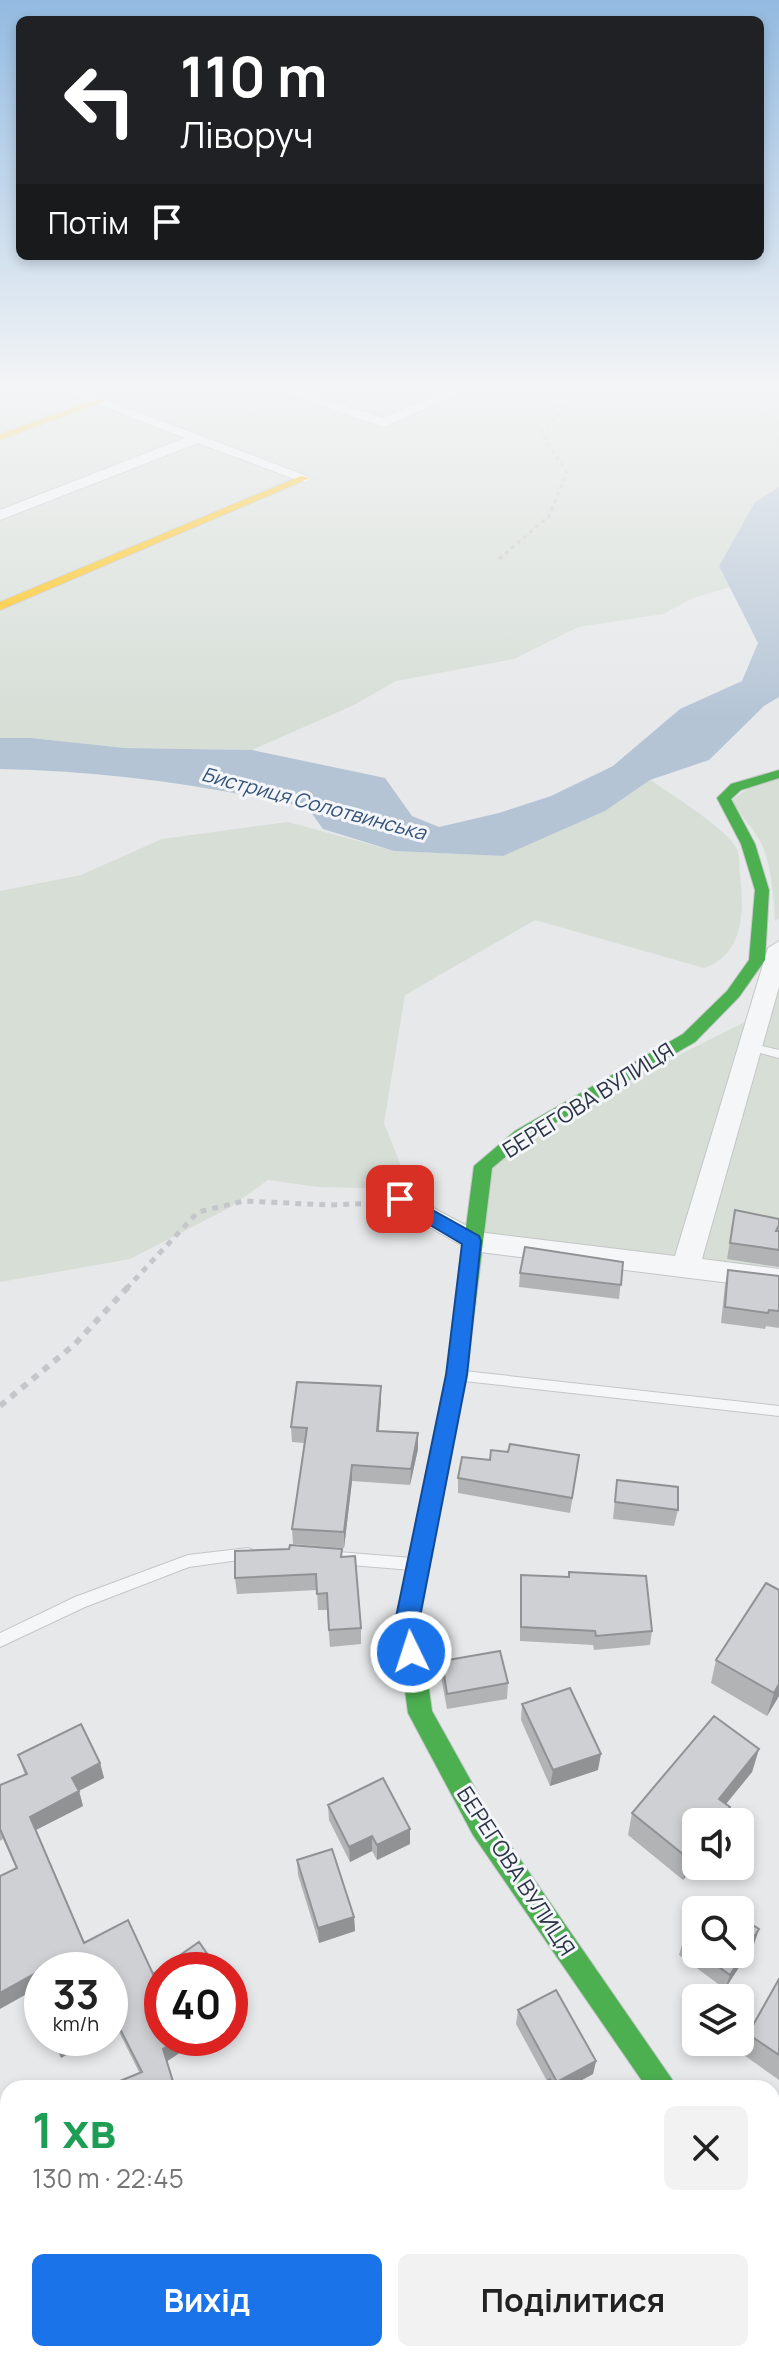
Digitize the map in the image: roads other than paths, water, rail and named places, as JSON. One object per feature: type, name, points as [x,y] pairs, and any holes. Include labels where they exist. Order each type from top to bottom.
[{"type":"street","points":[[0,515],[38,500]]},
{"type":"street","points":[[0,606],[252,500]]},
{"type":"street","name":"БЕРЕГОВА ВУЛИЦЯ","points":[[658,2080],[482,1826],[420,1713],[407,1622],[457,1375],[483,1166],[521,1135],[689,1038],[733,994],[757,960],[762,890],[748,844],[724,798],[736,787],[779,774]]},
{"type":"street","points":[[686,1266],[779,948]]},
{"type":"street","points":[[400,1199],[472,1241],[779,1279]]},
{"type":"lane","points":[[749,1047],[779,1054]]},
{"type":"lane","points":[[457,1375],[779,1411]]},
{"type":"lane","points":[[0,1640],[80,1602],[188,1561],[265,1552]]},
{"type":"lane","points":[[326,1557],[418,1564]]},
{"type":"water","name":"Бистриця Солотвинська","points":[[779,500],[779,697],[764,706],[709,760],[650,780],[605,811],[503,856],[394,851],[323,829],[308,808],[232,792],[117,776],[0,769],[0,738],[31,738],[125,748],[252,750],[385,778],[412,816],[439,827],[499,813],[551,796],[613,766],[680,709],[742,681],[758,643],[719,566],[755,502]]}]
